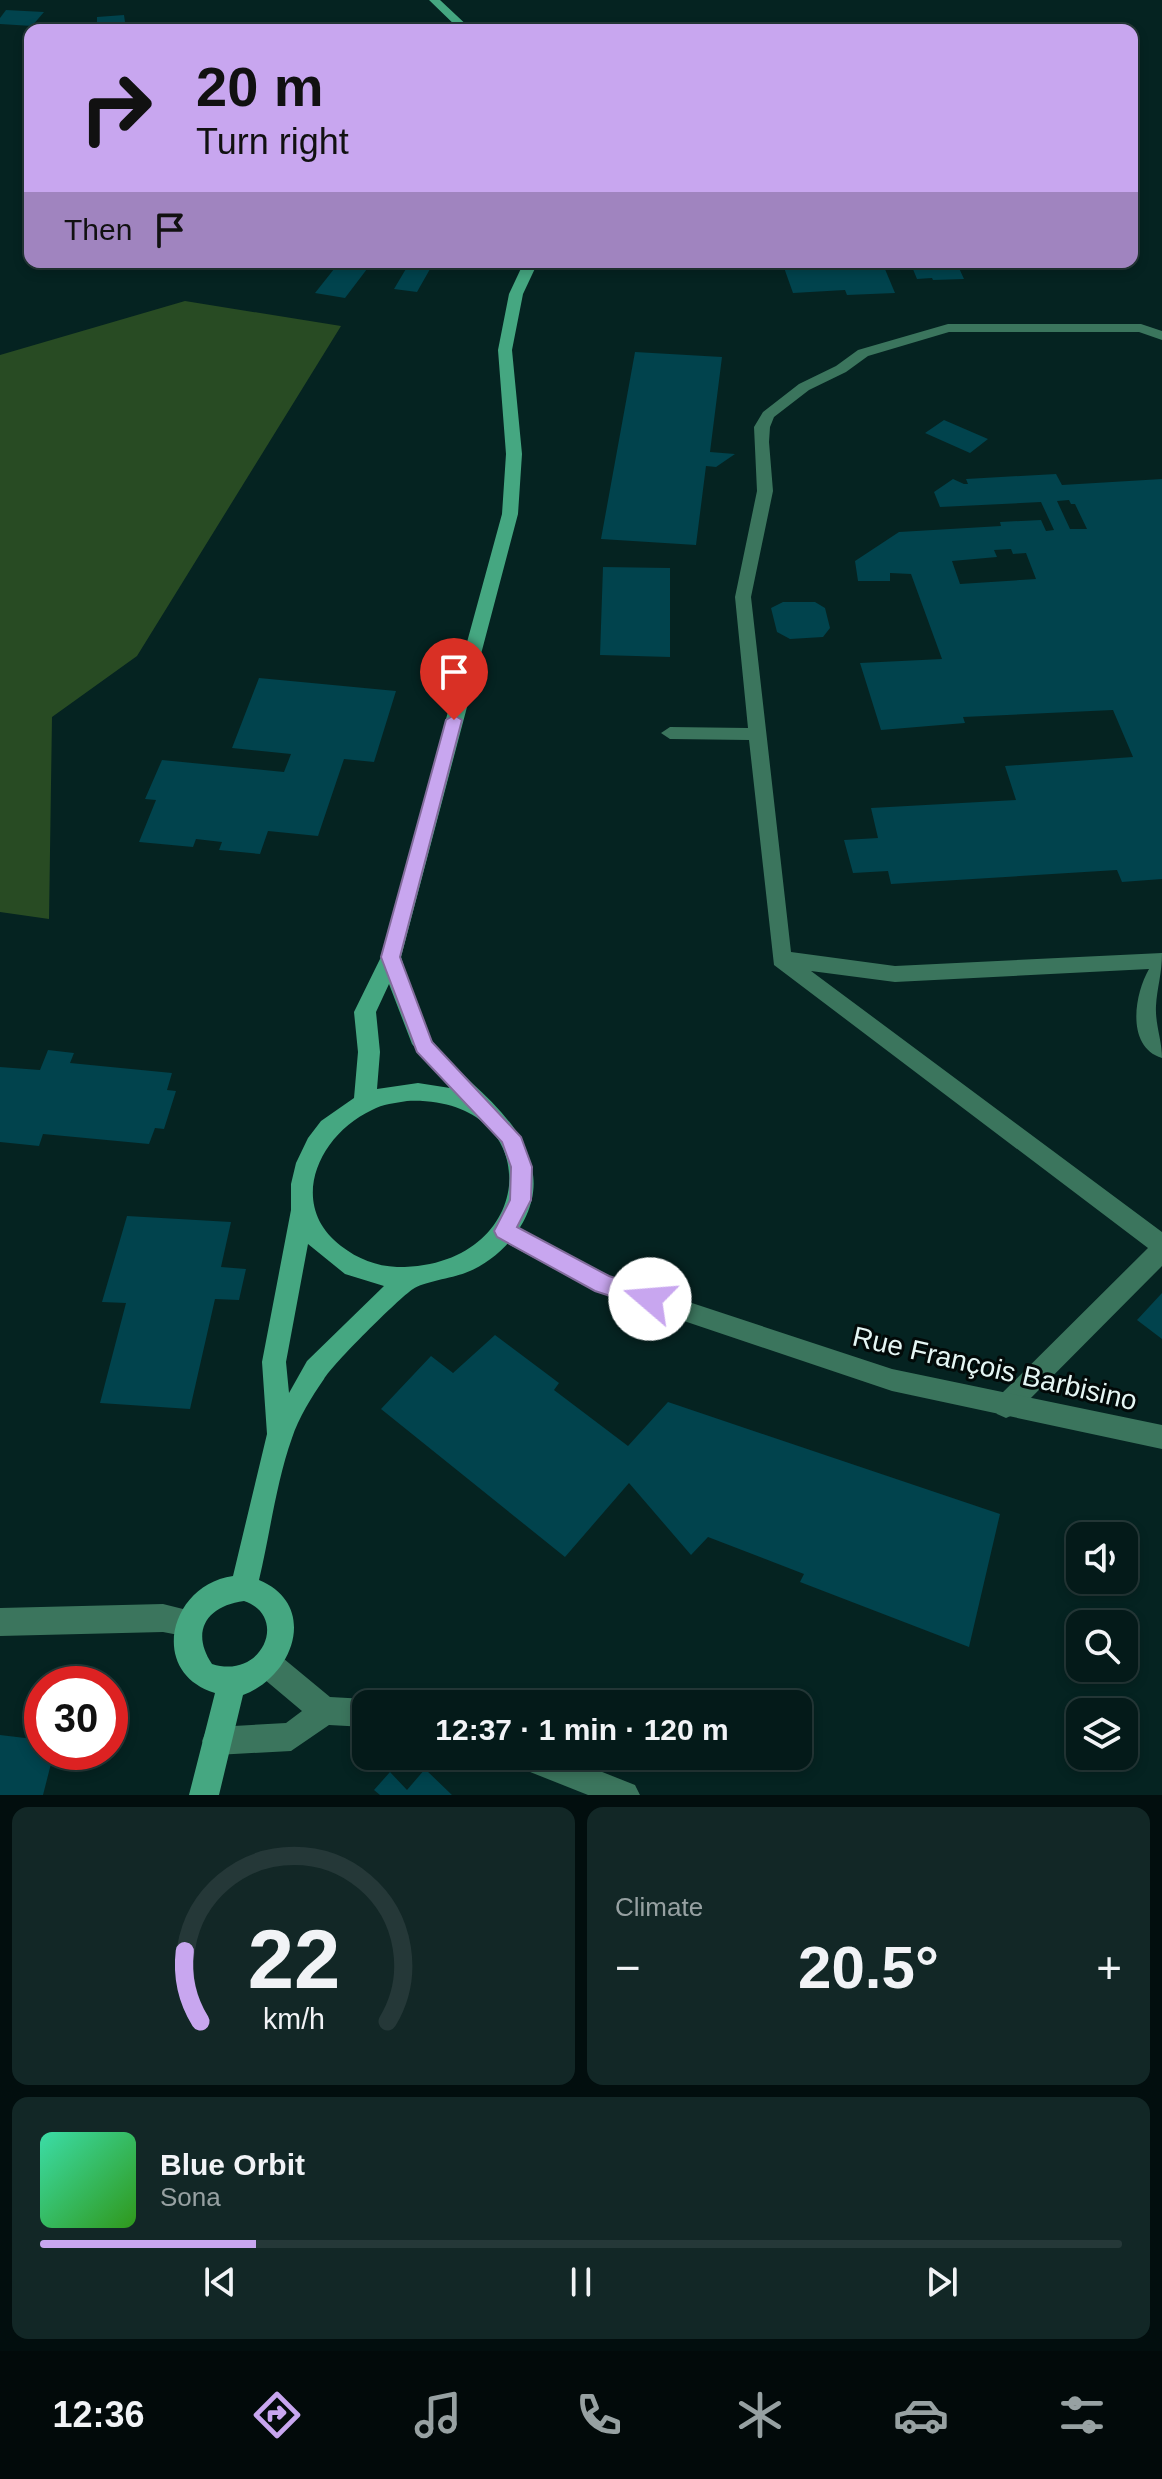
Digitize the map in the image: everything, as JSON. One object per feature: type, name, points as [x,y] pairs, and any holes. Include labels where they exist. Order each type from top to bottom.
[{"type":"main road","points":[[434,0],[460,24]]},
{"type":"main road","points":[[365,1102],[369,1052],[365,1012],[391,957],[510,514],[514,454],[505,350],[516,294],[528,268]]},
{"type":"main road","points":[[302,1211],[315,1238],[340,1260],[372,1274],[408,1278],[446,1272],[479,1255],[505,1231],[520,1200],[522,1167],[511,1137],[424,1046],[391,957]]},
{"type":"main road","points":[[280,1434],[274,1362],[302,1211],[301,1178],[312,1147],[335,1121],[365,1102],[408,1091],[451,1096],[488,1113]]},
{"type":"main road","points":[[244,1588],[280,1434],[316,1369],[408,1278]]},
{"type":"main road","points":[[244,1588],[262,1594],[275,1607],[281,1625],[278,1645],[268,1664],[251,1677],[232,1683],[203,1676],[188,1653],[189,1623],[203,1603],[222,1591],[244,1588]]},
{"type":"main road","points":[[204,1795],[232,1683]]},
{"type":"street","points":[[1006,1406],[1162,1247],[781,959],[743,597],[765,491],[762,427],[768,415],[804,387],[841,369],[863,353],[948,328],[1141,328],[1162,336]]},
{"type":"street","points":[[670,733],[757,734]]},
{"type":"street","points":[[781,959],[895,974],[1162,963]]},
{"type":"street","points":[[1162,963],[1148,984],[1145,1013],[1156,1044],[1162,1050]]},
{"type":"street","name":"Rue François Barbisino","points":[[505,1231],[603,1284],[892,1380],[1162,1437]]},
{"type":"street","points":[[0,1622],[163,1618],[189,1623]]},
{"type":"street","points":[[268,1664],[325,1711],[352,1712]]},
{"type":"street","points":[[216,1741],[291,1737],[325,1711]]},
{"type":"street","points":[[561,1770],[625,1795]]},
{"type":"green space","points":[[185,301],[341,326],[137,656],[52,717],[49,919],[0,912],[0,355]]},
{"type":"building","points":[[6,10],[44,12],[34,24],[24,26],[0,24]]},
{"type":"building","points":[[124,15],[125,22],[97,24],[97,17]]},
{"type":"building","points":[[335,268],[367,269],[345,298],[315,293]]},
{"type":"building","points":[[406,268],[431,268],[417,292],[394,289]]},
{"type":"building","points":[[784,268],[885,268],[895,293],[847,295],[845,290],[793,293]]},
{"type":"building","points":[[912,268],[959,268],[964,279],[932,278],[917,279]]},
{"type":"building","points":[[635,352],[722,357],[710,452],[735,454],[716,467],[706,466],[696,545],[601,539]]},
{"type":"building","points":[[944,420],[988,439],[970,453],[925,433]]},
{"type":"building","points":[[1056,474],[1062,485],[1162,479],[1162,879],[1122,882],[1117,870],[891,884],[888,871],[853,873],[844,840],[878,838],[871,808],[1016,800],[1005,766],[1133,757],[1113,710],[963,717],[965,723],[881,730],[860,663],[942,659],[911,574],[890,573],[890,581],[858,581],[855,561],[899,532],[1001,526],[1000,522],[1041,520],[1046,531],[1054,530],[1041,502],[940,507],[934,492],[953,479],[968,484],[966,479]],"holes":[[[1069,500],[1075,504],[1087,529],[1070,529],[1057,501]],[[1011,549],[1013,554],[1026,553],[1036,579],[960,584],[952,561],[997,557],[994,550]]]},
{"type":"building","points":[[603,567],[670,568],[670,657],[600,655]]},
{"type":"building","points":[[783,602],[815,602],[825,608],[830,628],[823,637],[790,639],[777,632],[771,608]]},
{"type":"building","points":[[259,678],[396,691],[374,762],[344,759],[318,836],[268,831],[260,854],[219,850],[222,842],[196,839],[193,847],[139,842],[156,800],[145,799],[162,760],[284,772],[291,754],[232,748]]},
{"type":"building","points":[[48,1050],[74,1053],[70,1063],[172,1073],[167,1090],[176,1091],[164,1129],[155,1128],[149,1144],[43,1134],[39,1146],[0,1142],[0,1067],[40,1070]]},
{"type":"building","points":[[127,1216],[231,1222],[221,1267],[246,1269],[239,1300],[215,1299],[190,1409],[100,1403],[126,1303],[102,1302]]},
{"type":"building","points":[[1162,1293],[1162,1339],[1137,1320]]},
{"type":"building","points":[[495,1335],[559,1383],[554,1390],[628,1446],[668,1402],[1000,1514],[969,1647],[800,1582],[804,1574],[708,1537],[691,1555],[629,1483],[565,1557],[381,1409],[431,1356],[453,1373]]},
{"type":"building","points":[[0,1735],[24,1738],[24,1770],[49,1770],[43,1795],[0,1795]]},
{"type":"building","points":[[426,1770],[452,1795],[380,1795],[374,1790],[390,1772],[407,1790]]},
{"type":"route","points":[[454,720],[391,957],[406,1003],[424,1046],[511,1137],[522,1167],[520,1200],[505,1231],[603,1284],[650,1299]]}]
